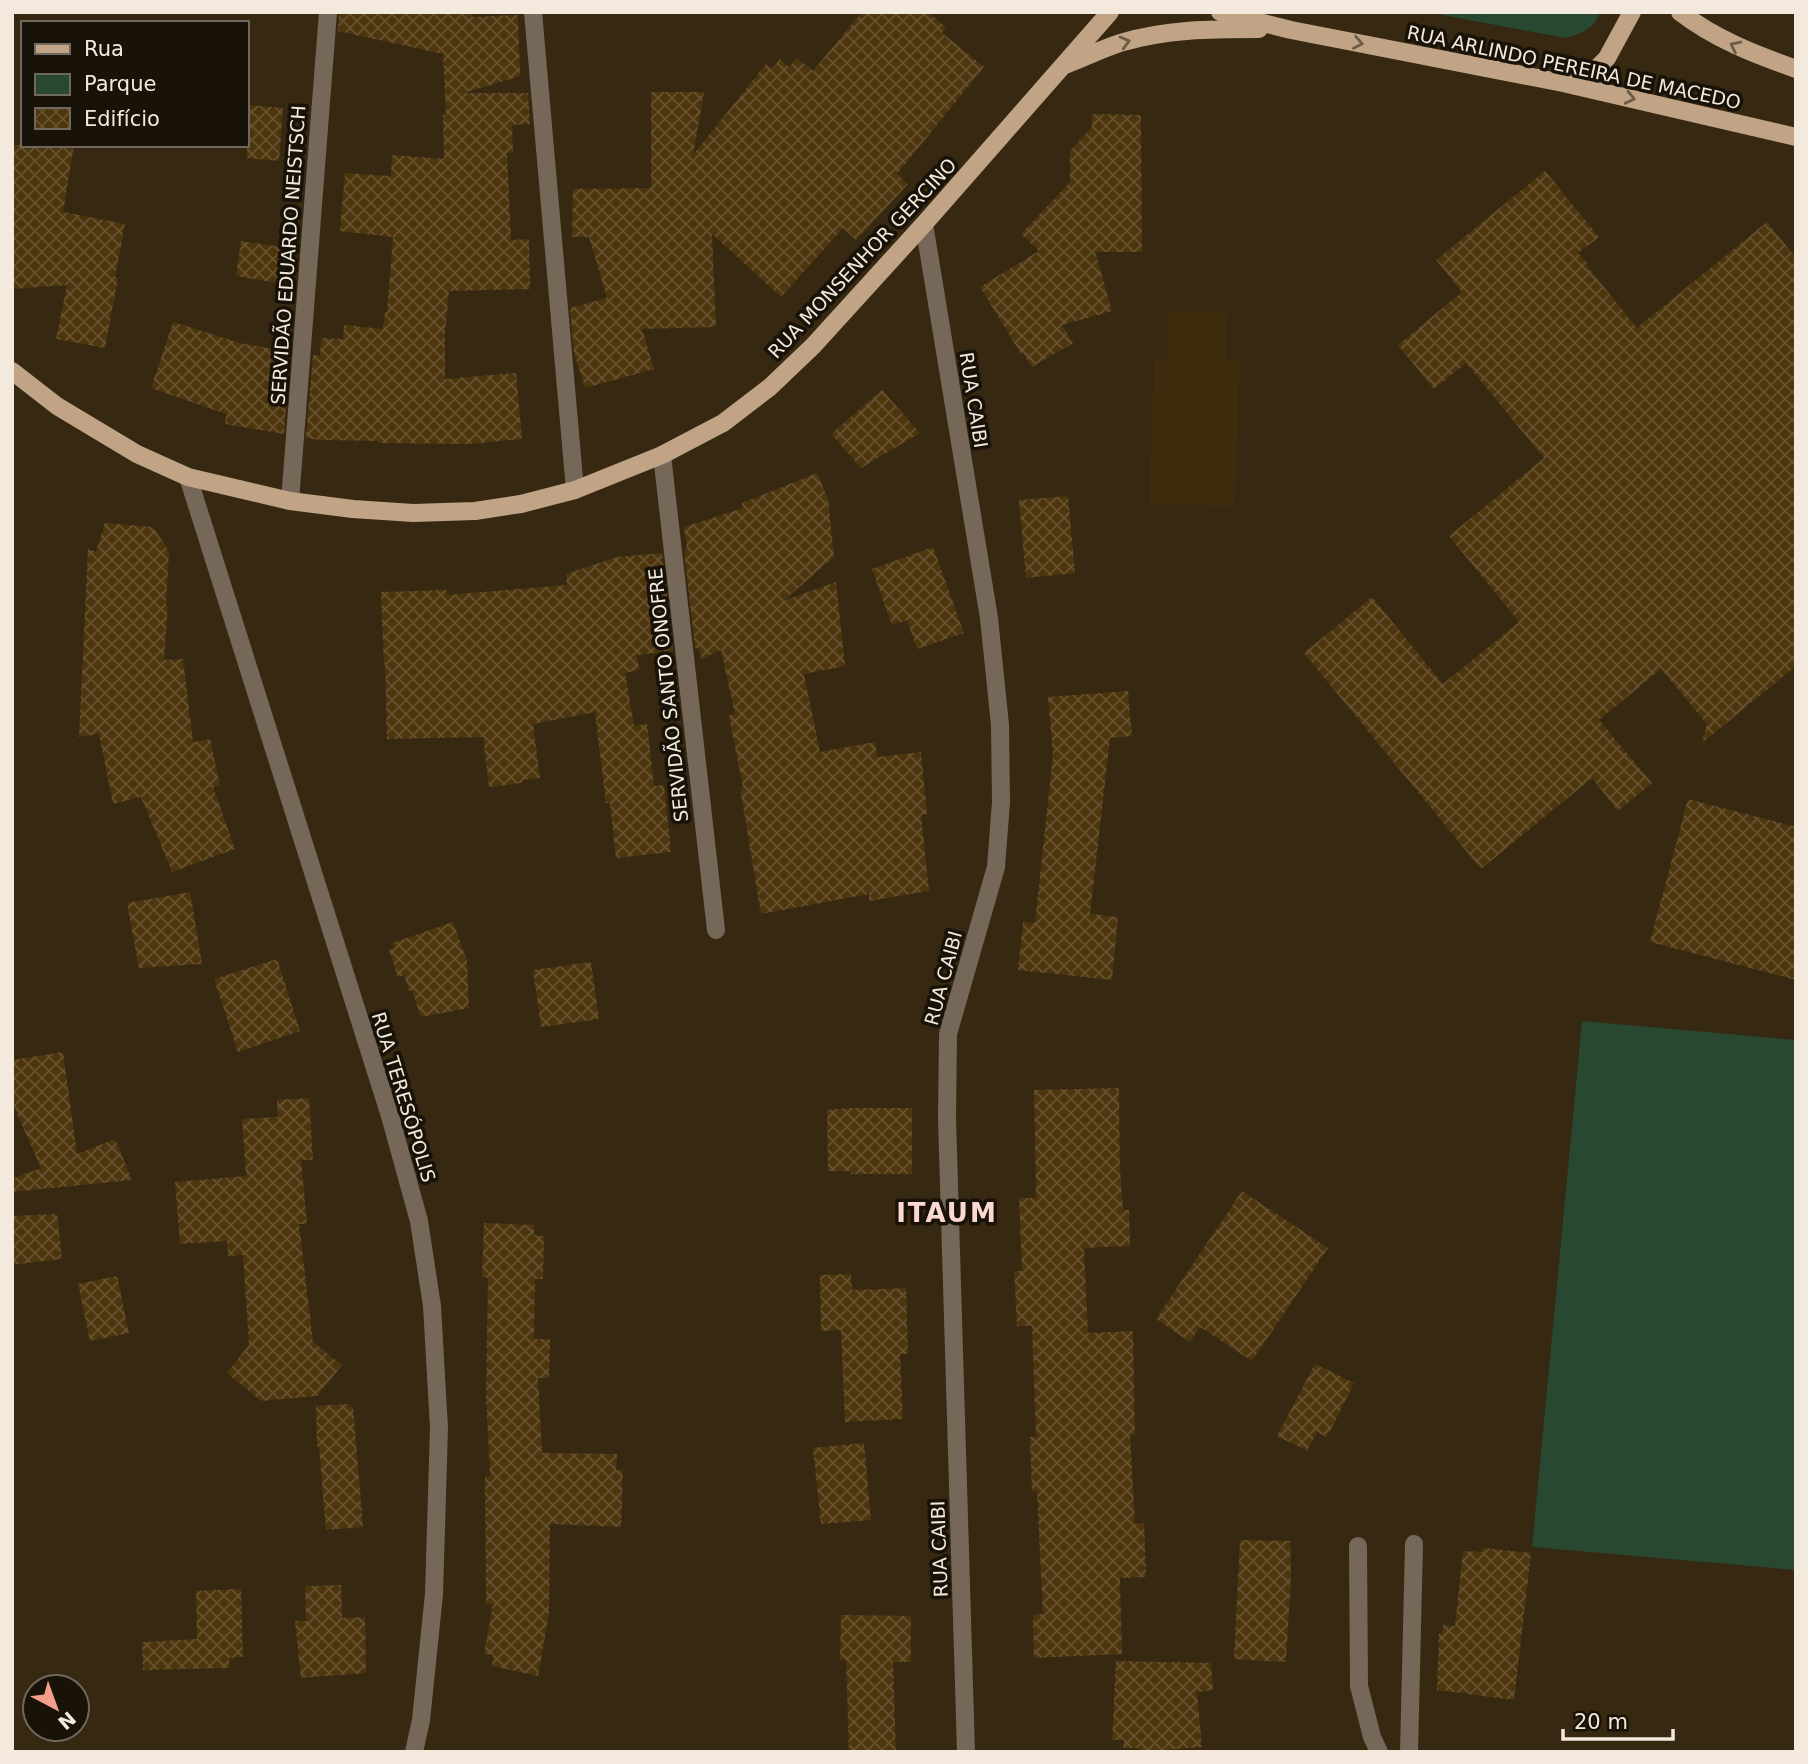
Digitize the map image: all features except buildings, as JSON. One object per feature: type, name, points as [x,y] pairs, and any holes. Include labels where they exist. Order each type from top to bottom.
[{"type":"main road","name":"RUA MONSENHOR GERCINO","points":[[12,371],[57,406],[137,454],[188,477],[290,501],[413,513],[475,511],[521,504],[575,490],[662,456],[723,423],[770,387],[813,346],[924,224],[1110,12]]},
{"type":"main road","name":"RUA ARLINDO PEREIRA DE MACEDO","points":[[1220,12],[1291,30],[1563,83],[1796,136]]},
{"type":"main road","points":[[1563,83],[1592,73],[1607,58],[1632,12]]},
{"type":"main road","points":[[1680,12],[1710,33],[1742,49],[1796,69]]},
{"type":"main road","points":[[1062,67],[1120,43],[1169,32],[1211,29],[1291,30]]},
{"type":"street","name":"SERVIDÃO EDUARDO NEISTSCH","points":[[290,501],[328,12]]},
{"type":"street","points":[[533,12],[575,490]]},
{"type":"street","name":"RUA CAIBI","points":[[924,224],[989,618],[1000,725],[1001,802],[996,867],[948,1034],[947,1118],[965,1752]]},
{"type":"street","name":"SERVIDÃO SANTO ONOFRE","points":[[662,456],[716,930]]},
{"type":"street","name":"RUA TERESÓPOLIS","points":[[188,477],[390,1116],[419,1221],[432,1306],[439,1428],[434,1594],[421,1720],[414,1752]]},
{"type":"street","points":[[1409,1752],[1415,1544]]},
{"type":"street","points":[[1358,1546],[1359,1686],[1372,1737],[1379,1752]]},
{"type":"shaded area","points":[[1168,311],[1227,313],[1226,359],[1240,360],[1235,506],[1149,504],[1154,358],[1167,361]]},
{"type":"green space","points":[[1427,12],[1600,12],[1595,23],[1587,30],[1565,38]]},
{"type":"green space","points":[[1582,1021],[1796,1040],[1796,1570],[1532,1547]]},
{"type":"district","name":"ITAUM","points":[[947,1213]]}]
